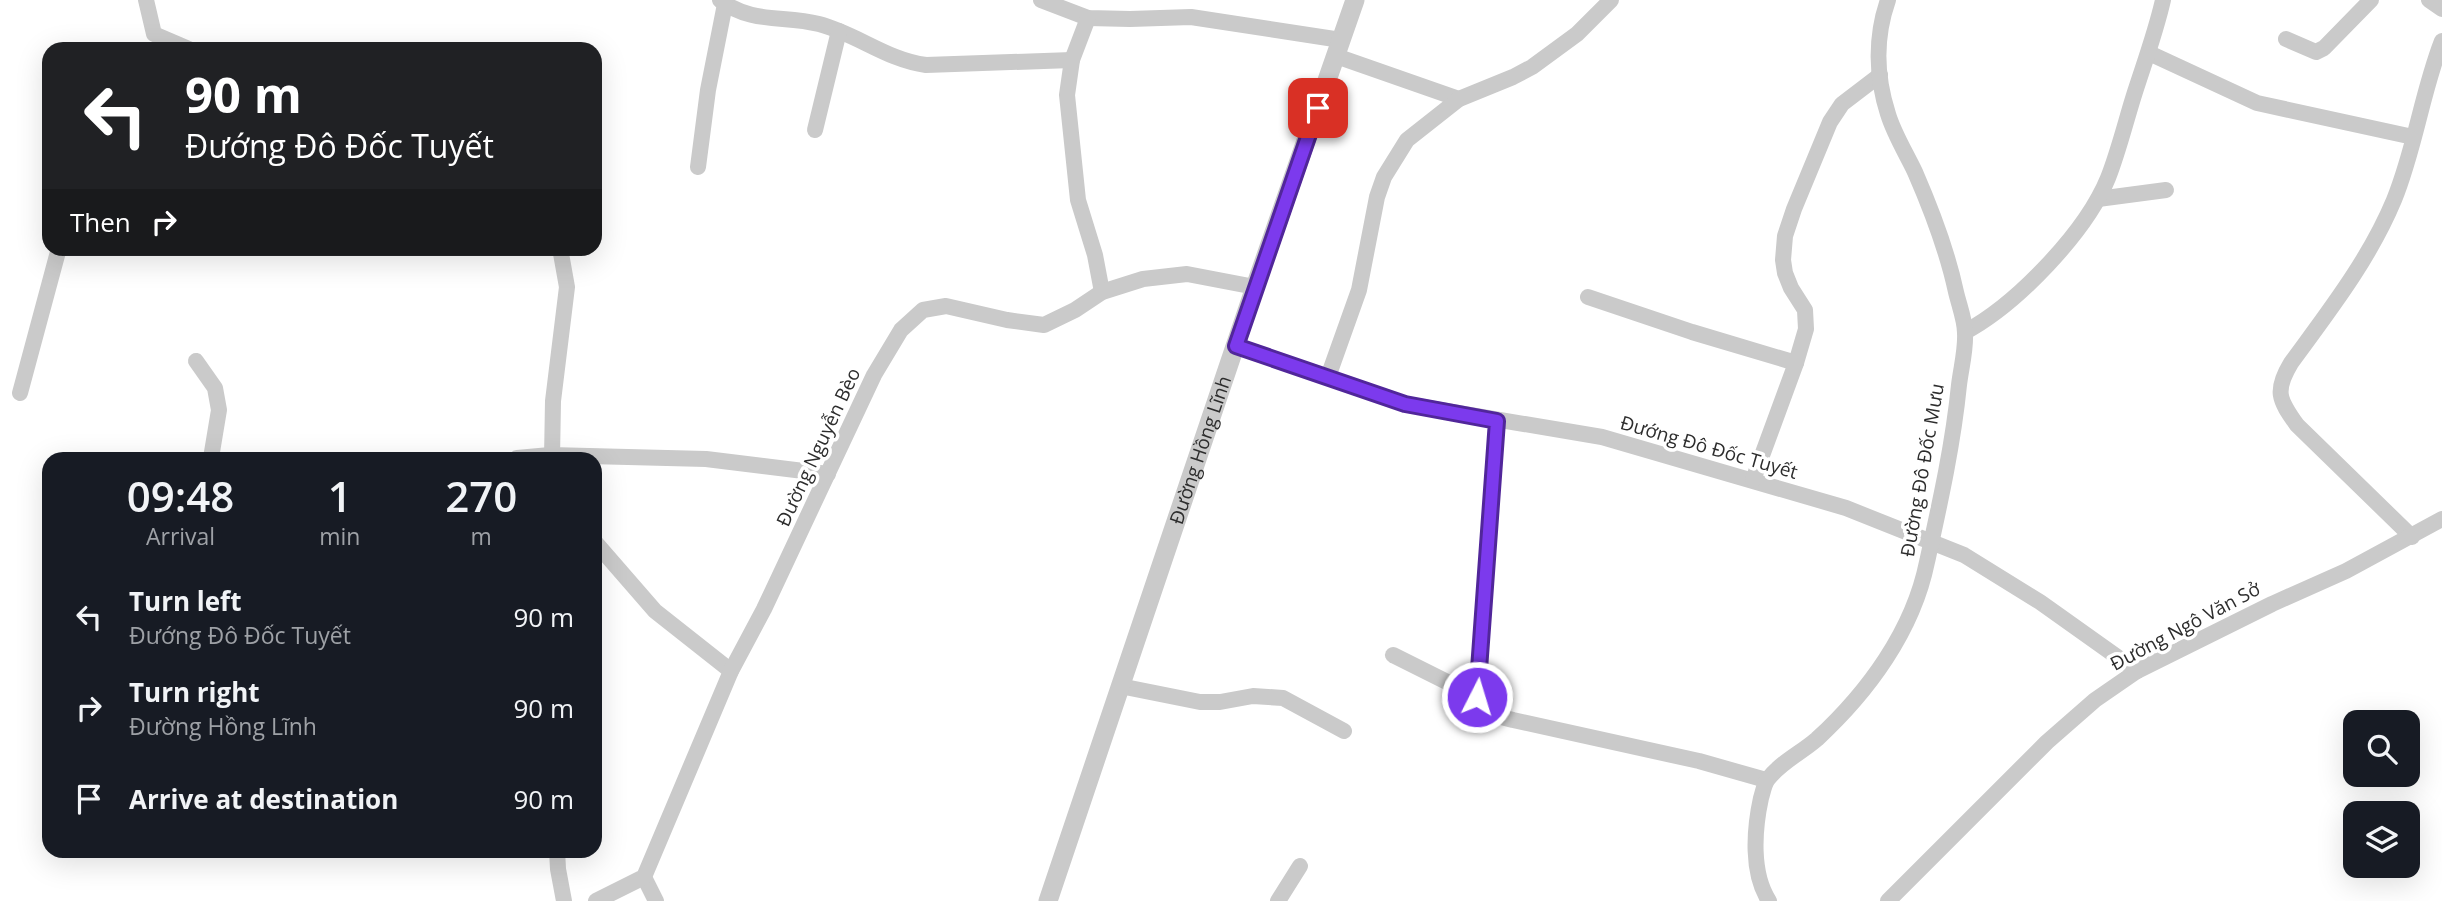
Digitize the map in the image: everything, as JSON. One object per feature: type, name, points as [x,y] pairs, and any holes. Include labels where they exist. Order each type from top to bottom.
[{"type":"street","points":[[146,0],[153,42]]},
{"type":"street","points":[[1041,0],[1088,18],[1191,17],[1339,48],[1459,99]]},
{"type":"street","points":[[1191,17],[1192,0]]},
{"type":"street","name":"Đường Hồng Lĩnh","points":[[1048,901],[1355,0]]},
{"type":"street","points":[[1328,377],[1359,290],[1377,197],[1384,177],[1407,140],[1459,99],[1532,67],[1577,34],[1611,0]]},
{"type":"street","name":"Đường Đô Đốc Mưu","points":[[1766,780],[1829,727],[1885,661],[1899,639],[1926,566],[1946,478],[1965,332],[1948,257],[1915,173],[1888,115],[1880,75],[1879,45],[1888,0]]},
{"type":"street","points":[[1965,332],[1984,321],[2035,276],[2068,241],[2098,199],[2108,179],[2149,53],[2163,0]]},
{"type":"street","points":[[2286,39],[2316,52],[2324,48],[2371,0]]},
{"type":"street","points":[[2429,0],[2442,9]]},
{"type":"street","points":[[698,167],[722,2],[756,17],[809,22],[839,31],[897,59],[926,65],[1072,60]]},
{"type":"street","points":[[1088,18],[1072,60],[1068,95],[1078,200],[1095,255],[1102,292]]},
{"type":"street","points":[[815,130],[839,31]]},
{"type":"street","points":[[2412,537],[2297,425],[2280,396],[2283,376],[2287,369],[2349,283],[2395,197],[2442,41]]},
{"type":"street","points":[[2149,53],[2257,103],[2413,136]]},
{"type":"street","points":[[1753,480],[1797,363],[1806,329],[1805,310],[1791,288],[1783,260],[1785,236],[1830,122],[1842,104],[1880,75]]},
{"type":"street","points":[[2098,199],[2166,190]]},
{"type":"street","points":[[20,393],[57,256]]},
{"type":"street","points":[[551,452],[553,401],[567,287],[562,256]]},
{"type":"street","name":"Đường Nguyễn Bèo","points":[[644,877],[731,671],[764,609],[874,375],[901,330],[923,310],[946,306],[1007,320],[1044,325],[1075,310],[1102,292],[1143,279],[1187,274],[1255,287]]},
{"type":"street","points":[[1588,297],[1797,363]]},
{"type":"street","name":"Đướng Đô Đốc Tuyết","points":[[1236,346],[1405,404],[1602,437],[1846,508],[1964,555],[2040,601],[2137,671]]},
{"type":"street","points":[[196,361],[215,388],[219,410],[212,452]]},
{"type":"street","points":[[1497,421],[1477,697],[1482,708],[1491,714],[1513,720],[1699,761],[1766,780],[1756,819],[1756,861],[1764,893],[1769,901]]},
{"type":"street","points":[[602,457],[706,458],[828,474]]},
{"type":"street","name":"Đường Ngô Văn Sở","points":[[1888,901],[2048,742],[2095,700],[2137,671],[2412,537],[2442,519]]},
{"type":"street","points":[[602,550],[655,611],[731,671]]},
{"type":"street","points":[[1393,655],[1477,697]]},
{"type":"street","points":[[1121,686],[1200,702],[1262,696],[1283,698],[1344,731]]},
{"type":"street","points":[[557,858],[564,901]]},
{"type":"street","points":[[1278,901],[1300,866]]},
{"type":"street","points":[[596,901],[644,877],[656,901]]},
{"type":"route","points":[[1318,108],[1236,346],[1405,404],[1497,421],[1477,697]]}]
